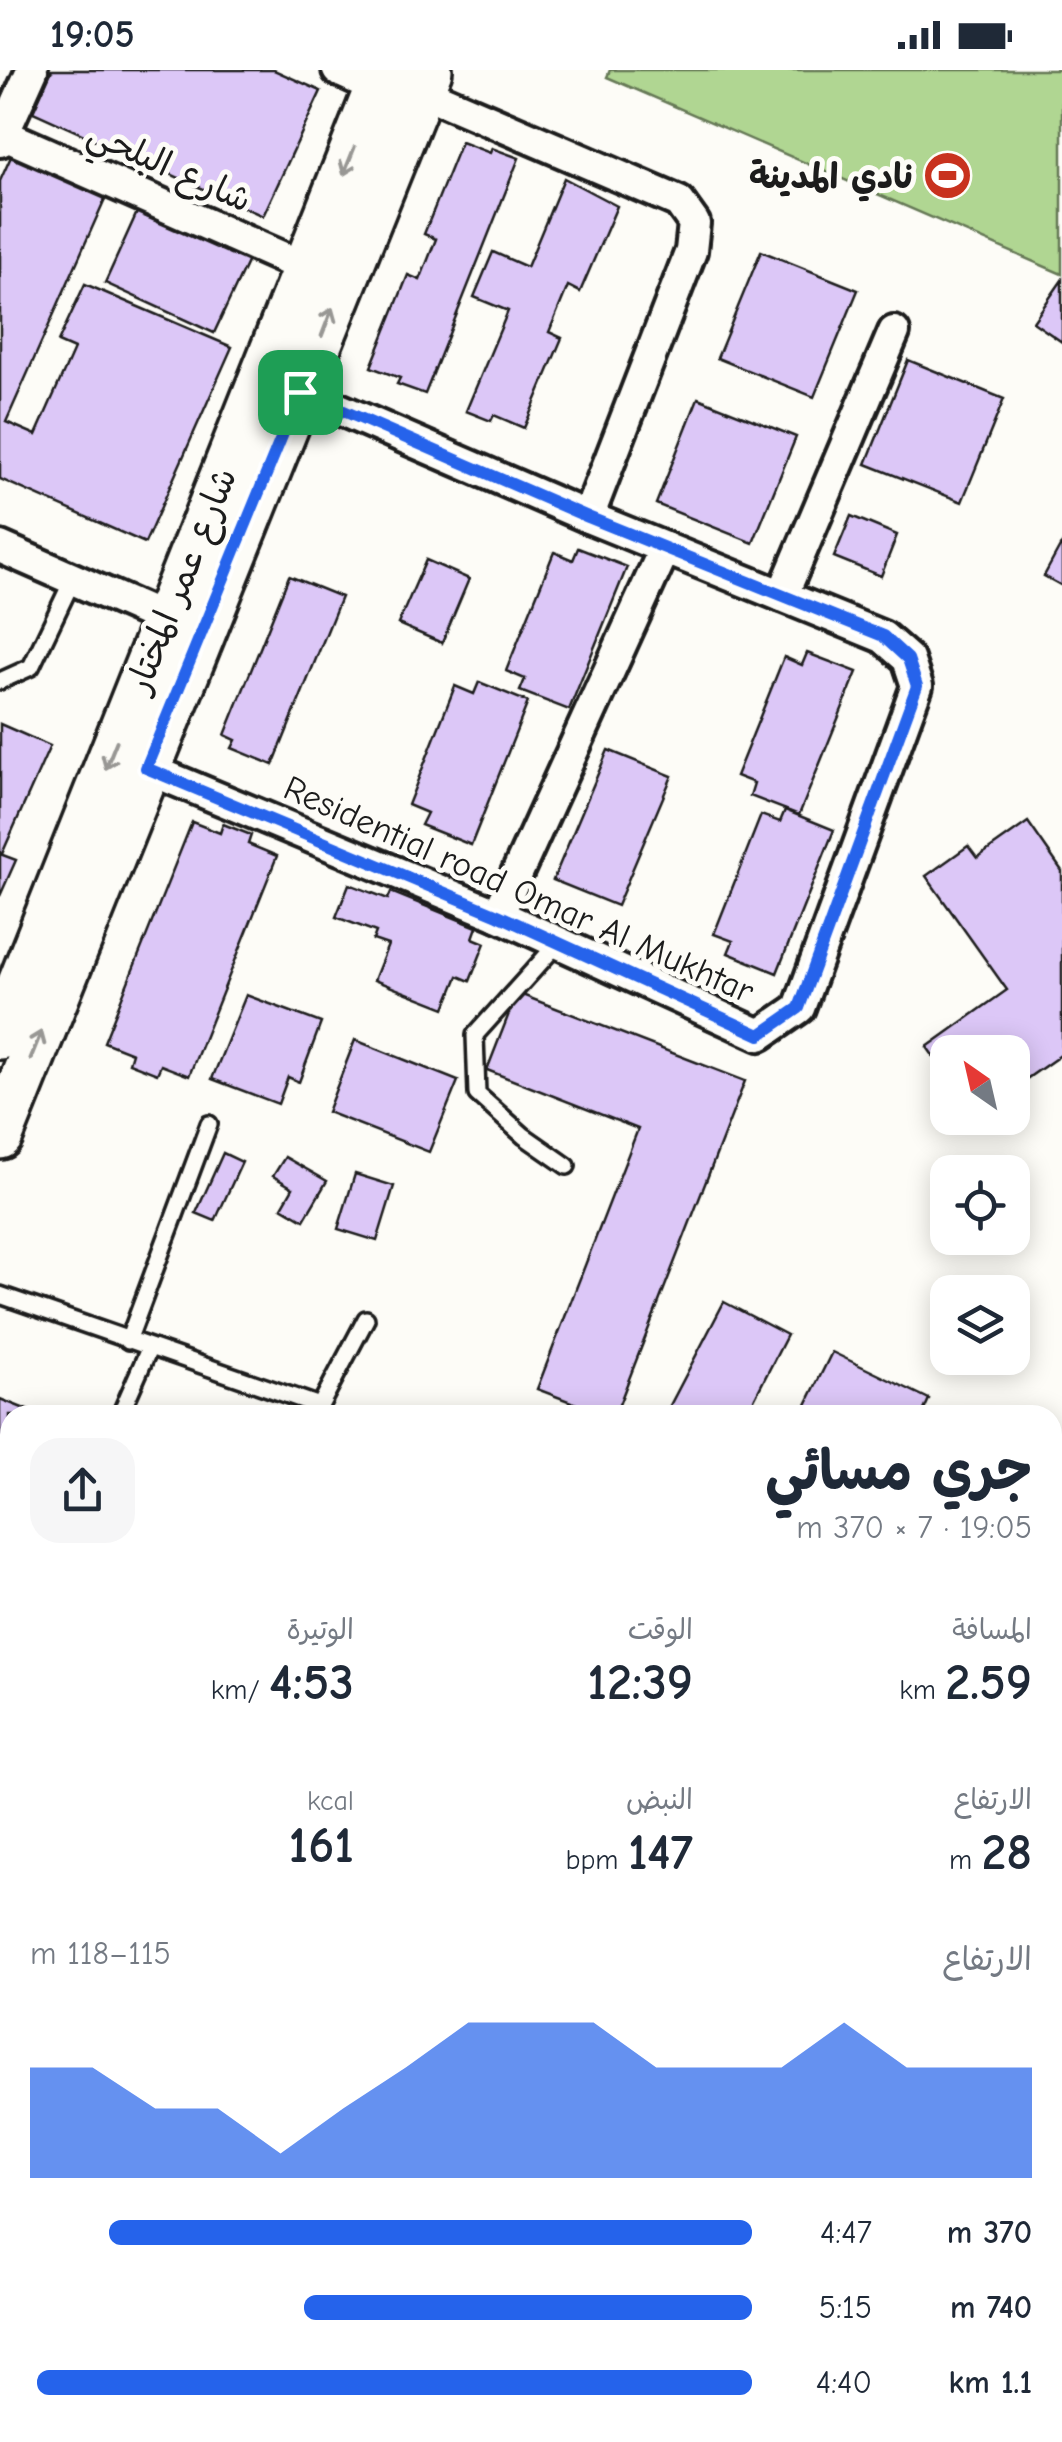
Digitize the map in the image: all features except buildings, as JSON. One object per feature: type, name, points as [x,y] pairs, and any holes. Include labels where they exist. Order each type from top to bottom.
[{"type":"main road","name":"شارع عمر المختار","points":[[0,1136],[146,768],[183,627],[306,268],[403,80]]},
{"type":"main road","name":"شارع عمر المختار","points":[[0,1036],[183,627],[300,392],[403,80]]},
{"type":"street","points":[[1,136],[32,70]]},
{"type":"street","points":[[338,70],[403,80],[678,202],[694,223],[690,251],[588,517]]},
{"type":"street","name":"شارع البلحي","points":[[1,136],[306,268]]},
{"type":"street","points":[[782,596],[894,332]]},
{"type":"street","name":"Residential road Omar Al Mukhtar","points":[[146,768],[498,915],[760,1035],[799,1008],[917,686],[908,659],[883,636],[588,517],[300,392]]},
{"type":"street","points":[[0,547],[183,627]]},
{"type":"street","points":[[498,915],[665,548]]},
{"type":"lane","points":[[0,681],[30,667],[73,579]]},
{"type":"lane","points":[[558,943],[475,1035],[477,1094],[524,1136],[567,1166]]},
{"type":"lane","points":[[128,1341],[209,1124]]},
{"type":"lane","points":[[0,1295],[305,1405]]},
{"type":"lane","points":[[322,1405],[366,1319]]},
{"type":"lane","points":[[124,1405],[148,1348]]},
{"type":"green space","name":"نادي المدينة","points":[[610,70],[1062,70],[1062,274],[607,77]]},
{"type":"place","name":"نادي المدينة","points":[[948,176]]},
{"type":"route","points":[[300,392],[588,517],[883,636],[908,659],[917,686],[799,1008],[785,1020],[760,1035],[498,915],[146,768],[300,392]]}]
